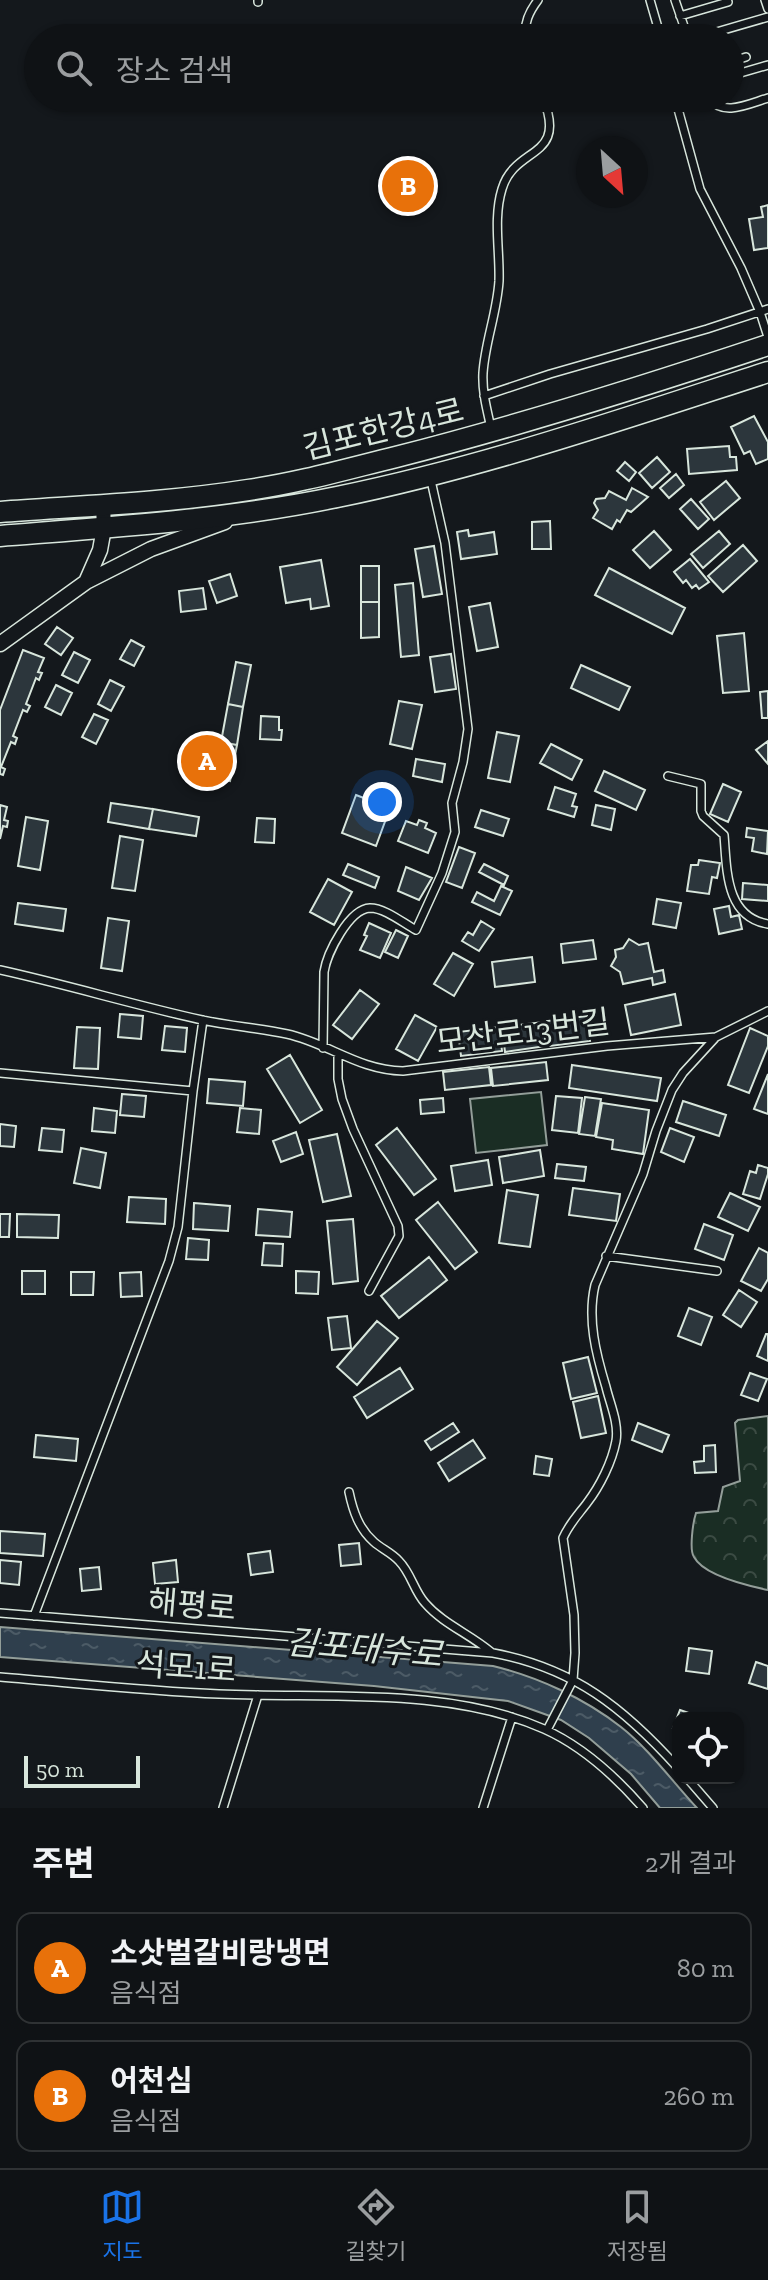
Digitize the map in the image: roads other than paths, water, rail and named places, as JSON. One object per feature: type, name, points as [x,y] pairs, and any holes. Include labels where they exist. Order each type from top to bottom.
[{"type":"street","name":"김포한강4로","points":[[0,512],[263,488],[492,433],[646,386],[767,367]]},
{"type":"street","name":"김포한강4로","points":[[0,536],[250,513],[337,497],[504,456],[767,367]]},
{"type":"street","points":[[86,582],[100,550],[104,528],[103,505]]},
{"type":"street","points":[[0,644],[86,582],[151,549],[250,513]]},
{"type":"lane","points":[[525,24],[538,0]]},
{"type":"lane","points":[[650,0],[657,24]]},
{"type":"lane","points":[[675,0],[683,24]]},
{"type":"lane","points":[[765,0],[768,9]]},
{"type":"lane","points":[[680,16],[728,2]]},
{"type":"lane","points":[[744,24],[768,17]]},
{"type":"lane","points":[[744,72],[768,65]]},
{"type":"lane","points":[[744,104],[768,98]]},
{"type":"lane","points":[[492,433],[484,396],[485,359],[498,299],[500,194],[509,174],[550,135],[547,112]]},
{"type":"lane","points":[[679,112],[700,189],[764,311],[768,337]]},
{"type":"lane","points":[[484,396],[764,311]]},
{"type":"lane","name":"김포한강4로","points":[[323,1048],[324,972],[330,953],[348,922],[361,910],[374,908],[416,930],[453,842],[455,821],[452,803],[468,729],[445,543],[430,475]]},
{"type":"lane","points":[[668,776],[701,784],[703,816],[724,835],[726,868],[734,897],[750,919],[768,924]]},
{"type":"lane","name":"모산로13번길","points":[[0,970],[203,1020],[290,1035],[387,1070],[403,1071],[607,1046],[716,1037]]},
{"type":"lane","points":[[547,1730],[571,1683],[575,1653],[574,1615],[563,1538],[568,1526],[599,1484],[616,1440],[615,1421],[592,1327],[593,1294],[606,1256],[643,1174],[672,1090],[716,1037],[768,1011]]},
{"type":"lane","points":[[34,1616],[169,1261],[180,1215],[203,1020]]},
{"type":"lane","points":[[338,1054],[342,1099],[398,1226],[399,1236],[369,1291]]},
{"type":"lane","points":[[0,1073],[193,1091]]},
{"type":"lane","points":[[606,1256],[717,1271]]},
{"type":"lane","points":[[349,1492],[356,1518],[363,1530],[372,1541],[401,1562],[424,1602],[493,1653]]},
{"type":"lane","name":"해평로","points":[[0,1613],[493,1653],[525,1659],[637,1724],[672,1762]]},
{"type":"lane","name":"석모1로","points":[[0,1677],[201,1693],[350,1696],[471,1706],[547,1730],[602,1767],[643,1808]]},
{"type":"lane","points":[[223,1808],[258,1695]]},
{"type":"lane","points":[[483,1808],[512,1717]]},
{"type":"lane","points":[[692,1784],[713,1808]]},
{"type":"water","points":[[0,1627],[493,1666],[560,1690],[607,1717],[641,1745],[672,1780],[672,1784],[676,1784],[697,1808],[660,1808],[631,1774],[589,1738],[561,1720],[508,1701],[374,1686],[0,1657]]},
{"type":"place","name":"어천심","points":[[408,186]]},
{"type":"place","name":"소삿벌갈비랑냉면","points":[[207,761]]},
{"type":"water label","name":"김포대수로","points":[[364,1648]]}]
